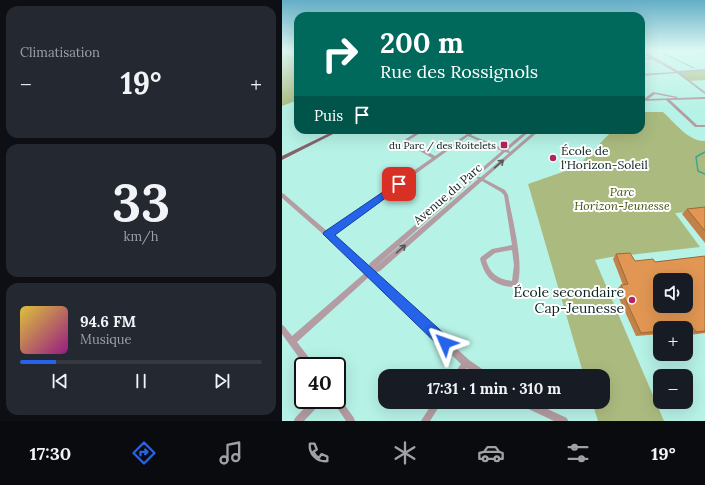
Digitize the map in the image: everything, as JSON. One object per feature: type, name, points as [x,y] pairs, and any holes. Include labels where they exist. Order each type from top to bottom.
[{"type":"main road","points":[[282,154],[325,134]]},
{"type":"main road","points":[[282,158],[331,134]]},
{"type":"street","points":[[645,74],[670,71]]},
{"type":"street","points":[[676,71],[705,93]]},
{"type":"street","points":[[645,99],[654,93],[679,99]]},
{"type":"street","points":[[645,100],[705,98]]},
{"type":"street","points":[[667,99],[696,126],[705,126]]},
{"type":"street","points":[[417,134],[407,140],[408,143],[435,158]]},
{"type":"street","name":"Avenue du Parc","points":[[370,272],[372,265],[524,134]]},
{"type":"street","name":"Avenue du Parc","points":[[292,341],[370,272],[378,269],[533,134]]},
{"type":"street","points":[[328,234],[468,135],[511,153]]},
{"type":"street","points":[[474,176],[503,191],[506,196],[514,247],[518,276],[515,284],[506,283],[493,278],[486,270],[484,260],[494,251],[514,247]]},
{"type":"street","points":[[282,195],[328,234],[466,363],[475,369]]},
{"type":"street","points":[[283,332],[292,341],[304,357]]},
{"type":"street","points":[[462,369],[466,363]]},
{"type":"street","points":[[298,421],[309,409]]},
{"type":"street","points":[[342,409],[351,421]]},
{"type":"street","points":[[425,421],[433,409]]},
{"type":"street","points":[[538,409],[564,421]]},
{"type":"green space","points":[[282,71],[294,71],[294,102],[282,106]]},
{"type":"green space","points":[[676,71],[705,71],[705,80],[688,81]]},
{"type":"green space","name":"Parc Horizon-Jeunesse","points":[[645,112],[663,112],[688,135],[705,141],[705,211],[675,213],[700,247],[595,260],[653,395],[653,409],[659,409],[664,421],[598,421],[594,409],[610,409],[610,369],[582,369],[528,184],[577,167],[609,134],[645,134]]},
{"type":"building","points":[[705,207],[705,231],[687,209]]},
{"type":"building","name":"École secondaire Cap-Jeunesse","points":[[630,253],[635,261],[653,259],[655,262],[705,256],[705,331],[696,332],[693,328],[693,321],[653,321],[653,332],[641,333],[621,290],[623,289],[621,285],[628,284],[616,254]]},
{"type":"waterway","points":[[705,152],[696,157],[698,171],[705,174]]},
{"type":"place","name":"du Parc / des Roitelets","points":[[504,145]]},
{"type":"place","name":"École de l'Horizon-Soleil","points":[[553,158]]},
{"type":"place","name":"École secondaire Cap-Jeunesse","points":[[632,300]]},
{"type":"route","points":[[399,184],[328,234],[445,343]]}]
